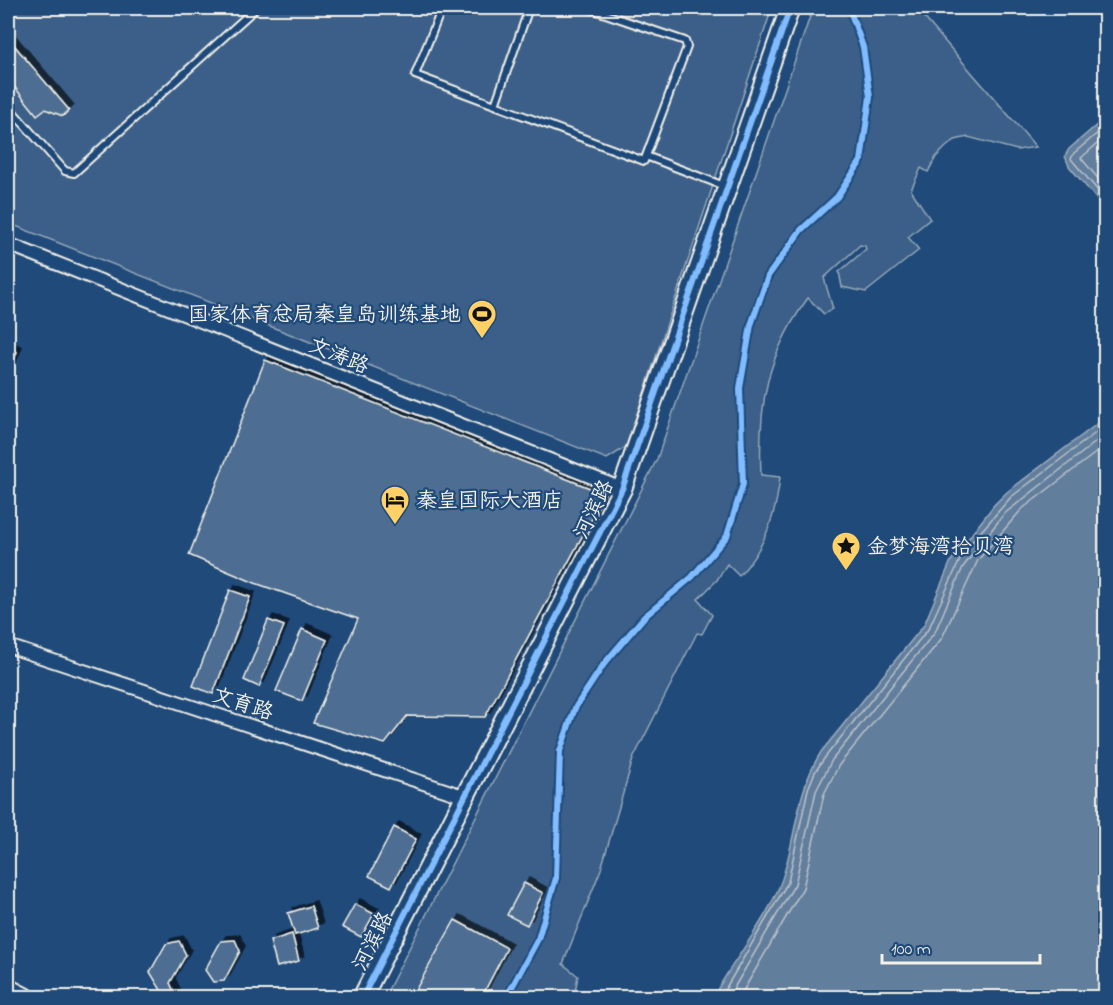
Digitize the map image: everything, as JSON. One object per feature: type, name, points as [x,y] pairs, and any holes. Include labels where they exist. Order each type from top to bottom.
[{"type":"street","name":"河滨路","points":[[362,998],[622,489],[790,8]]},
{"type":"street","name":"文涛路","points":[[8,244],[622,489]]},
{"type":"street","name":"文育路","points":[[8,646],[466,796]]},
{"type":"street","points":[[8,985],[33,998]]},
{"type":"lane","points":[[8,106],[65,171],[74,173],[256,8]]},
{"type":"lane","points":[[442,8],[415,75],[644,161],[687,47],[685,41],[588,8]]},
{"type":"lane","points":[[495,105],[529,8]]},
{"type":"lane","points":[[646,156],[728,188]]},
{"type":"shaded area","name":"国家体育总局秦皇岛训练基地","points":[[8,8],[772,8],[626,447],[607,459],[8,223]]},
{"type":"shaded area","points":[[813,8],[916,8],[1036,147],[1017,150],[968,137],[955,140],[936,157],[928,172],[921,168],[911,190],[930,219],[908,237],[919,250],[866,292],[842,287],[839,272],[866,249],[865,246],[860,245],[824,278],[833,309],[824,314],[808,298],[794,319],[774,361],[763,404],[761,475],[780,477],[772,518],[756,554],[739,576],[727,564],[717,580],[698,599],[712,615],[702,634],[697,633],[633,759],[601,869],[563,964],[578,976],[574,997],[551,995],[550,998],[384,998],[657,459]]},
{"type":"water","points":[[1105,118],[1105,209],[1069,166],[1065,156],[1069,149]]},
{"type":"water","points":[[1105,418],[1105,997],[713,997],[760,924],[776,894],[787,863],[806,783],[821,752],[924,625],[951,561],[994,505],[1007,492]]},
{"type":"building","points":[[8,38],[69,110],[63,116],[45,109],[37,115],[8,79]]},
{"type":"building","points":[[8,348],[17,352],[8,374]]},
{"type":"building","name":"秦皇国际大酒店","points":[[265,360],[605,494],[485,717],[407,716],[385,744],[313,723],[358,619],[255,583],[189,555]]},
{"type":"building","points":[[230,590],[250,597],[213,694],[193,686]]},
{"type":"building","points":[[268,620],[284,626],[259,687],[244,680]]},
{"type":"building","points":[[302,629],[327,640],[302,701],[276,691]]},
{"type":"building","points":[[394,827],[416,839],[391,887],[369,876]]},
{"type":"building","points":[[524,883],[543,893],[527,925],[507,915]]},
{"type":"building","points":[[355,904],[374,914],[361,937],[342,927]]},
{"type":"building","points":[[311,906],[318,928],[295,935],[288,913]]},
{"type":"building","points":[[455,920],[507,948],[481,998],[411,998]]},
{"type":"building","points":[[292,934],[299,961],[277,967],[270,941]]},
{"type":"building","points":[[235,940],[240,951],[224,981],[213,982],[205,970],[221,941]]},
{"type":"building","points":[[179,941],[186,955],[170,983],[177,998],[157,998],[161,990],[150,972],[166,944]]},
{"type":"cycle path","points":[[362,998],[622,489],[790,8]]},
{"type":"cycle path","points":[[506,998],[538,939],[556,878],[560,751],[575,708],[604,664],[644,617],[692,577],[727,536],[743,484],[740,388],[751,325],[768,276],[801,230],[837,197],[861,161],[870,97],[863,47],[849,8]]},
{"type":"place","name":"国家体育总局秦皇岛训练基地","points":[[482,340]]},
{"type":"place","name":"秦皇国际大酒店","points":[[395,526]]},
{"type":"place","name":"金梦海湾拾贝湾","points":[[846,572]]}]
